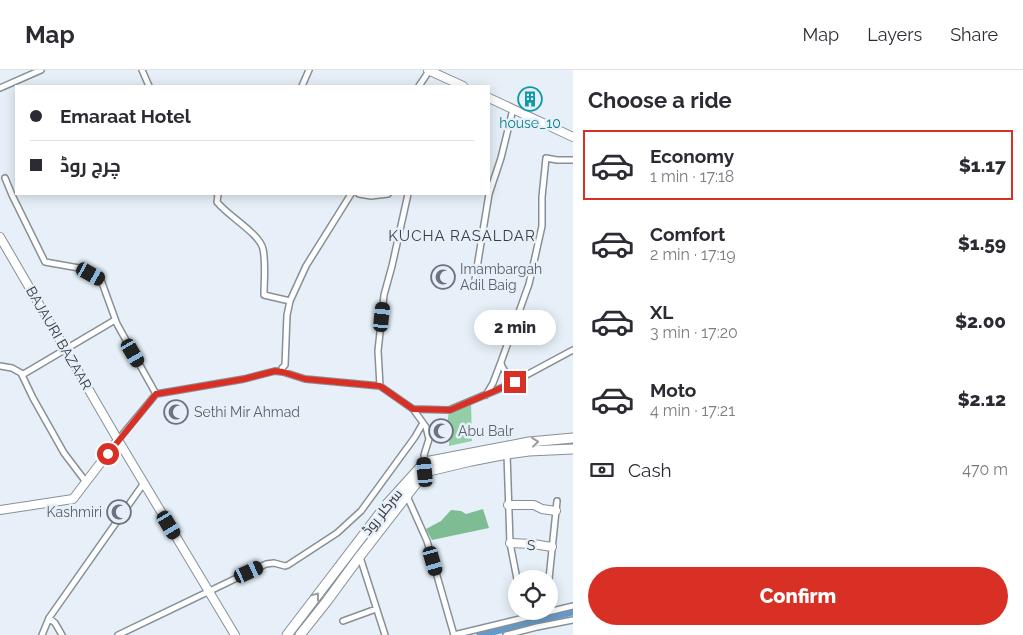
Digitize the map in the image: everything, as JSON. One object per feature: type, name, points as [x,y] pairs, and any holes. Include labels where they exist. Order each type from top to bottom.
[{"type":"main road","points":[[432,71],[461,85]]},
{"type":"main road","points":[[490,98],[573,136]]},
{"type":"main road","name":"BAJAURI BAZAAR","points":[[0,237],[118,440],[235,635]]},
{"type":"main road","points":[[425,472],[424,462],[529,442],[573,438]]},
{"type":"main road","points":[[0,510],[72,499],[118,440]]},
{"type":"main road","points":[[300,635],[425,472],[506,454],[573,449]]},
{"type":"main road","name":"سرکلر روڈ","points":[[287,635],[387,504],[424,462]]},
{"type":"main road","points":[[508,505],[534,505],[542,509],[556,511]]},
{"type":"main road","name":"S","points":[[510,544],[533,544],[552,547]]},
{"type":"street","points":[[0,88],[41,70]]},
{"type":"street","points":[[142,70],[150,85]]},
{"type":"street","points":[[302,85],[309,70]]},
{"type":"street","points":[[420,85],[432,71]]},
{"type":"street","points":[[490,191],[502,158],[514,109]]},
{"type":"street","points":[[486,395],[493,383],[529,284],[542,226],[542,197],[546,158],[573,160]]},
{"type":"street","points":[[5,178],[45,262],[79,268],[101,280],[115,320],[156,394]]},
{"type":"street","points":[[219,195],[217,202],[222,209],[259,239],[263,247],[264,295],[290,301]]},
{"type":"street","points":[[283,372],[282,368],[285,365],[287,315],[290,301],[306,266],[350,195]]},
{"type":"street","points":[[365,195],[380,195]]},
{"type":"street","points":[[380,386],[378,351],[384,295],[408,195]]},
{"type":"street","points":[[474,286],[489,195]]},
{"type":"street","points":[[22,375],[115,320]]},
{"type":"street","points":[[413,409],[450,410],[506,386],[573,350]]},
{"type":"street","points":[[501,362],[507,373],[512,376],[523,377]]},
{"type":"street","points":[[0,366],[12,368],[19,371],[22,375],[64,453],[86,482]]},
{"type":"street","points":[[118,440],[156,394],[244,379],[275,371],[305,379],[380,386],[413,409],[426,427],[429,439],[424,462]]},
{"type":"street","points":[[118,635],[266,564],[288,565],[337,533],[361,511],[415,437],[423,423]]},
{"type":"street","points":[[506,454],[510,544],[515,570]]},
{"type":"street","points":[[42,635],[49,618],[144,483]]},
{"type":"street","points":[[406,496],[427,541],[454,635],[517,620]]},
{"type":"street","points":[[549,570],[557,501]]},
{"type":"street","points":[[360,556],[385,635]]},
{"type":"street","points":[[558,609],[573,606]]},
{"type":"street","points":[[343,621],[376,609]]},
{"type":"street","points":[[49,618],[55,623],[62,635]]},
{"type":"street","points":[[506,635],[573,620]]},
{"type":"green space","points":[[471,401],[472,441],[449,446],[450,427],[447,426],[449,410]]},
{"type":"green space","points":[[483,509],[489,528],[432,540],[426,529],[441,521],[451,510],[461,511],[466,514]]},
{"type":"waterway","points":[[480,635],[573,612]]},
{"type":"place","name":"house_10","points":[[530,99]]},
{"type":"place","name":"Imambargah Adil Baig","points":[[443,277]]},
{"type":"place","name":"Sethi Mir Ahmad","points":[[176,412]]},
{"type":"place","name":"Abu Balr","points":[[441,431]]},
{"type":"place","name":"Kashmiri","points":[[119,512]]},
{"type":"district","name":"KUCHA RASALDAR","points":[[462,236]]},
{"type":"route","points":[[108,454],[156,394],[244,379],[275,371],[305,379],[380,386],[413,409],[450,410],[515,382]]}]
